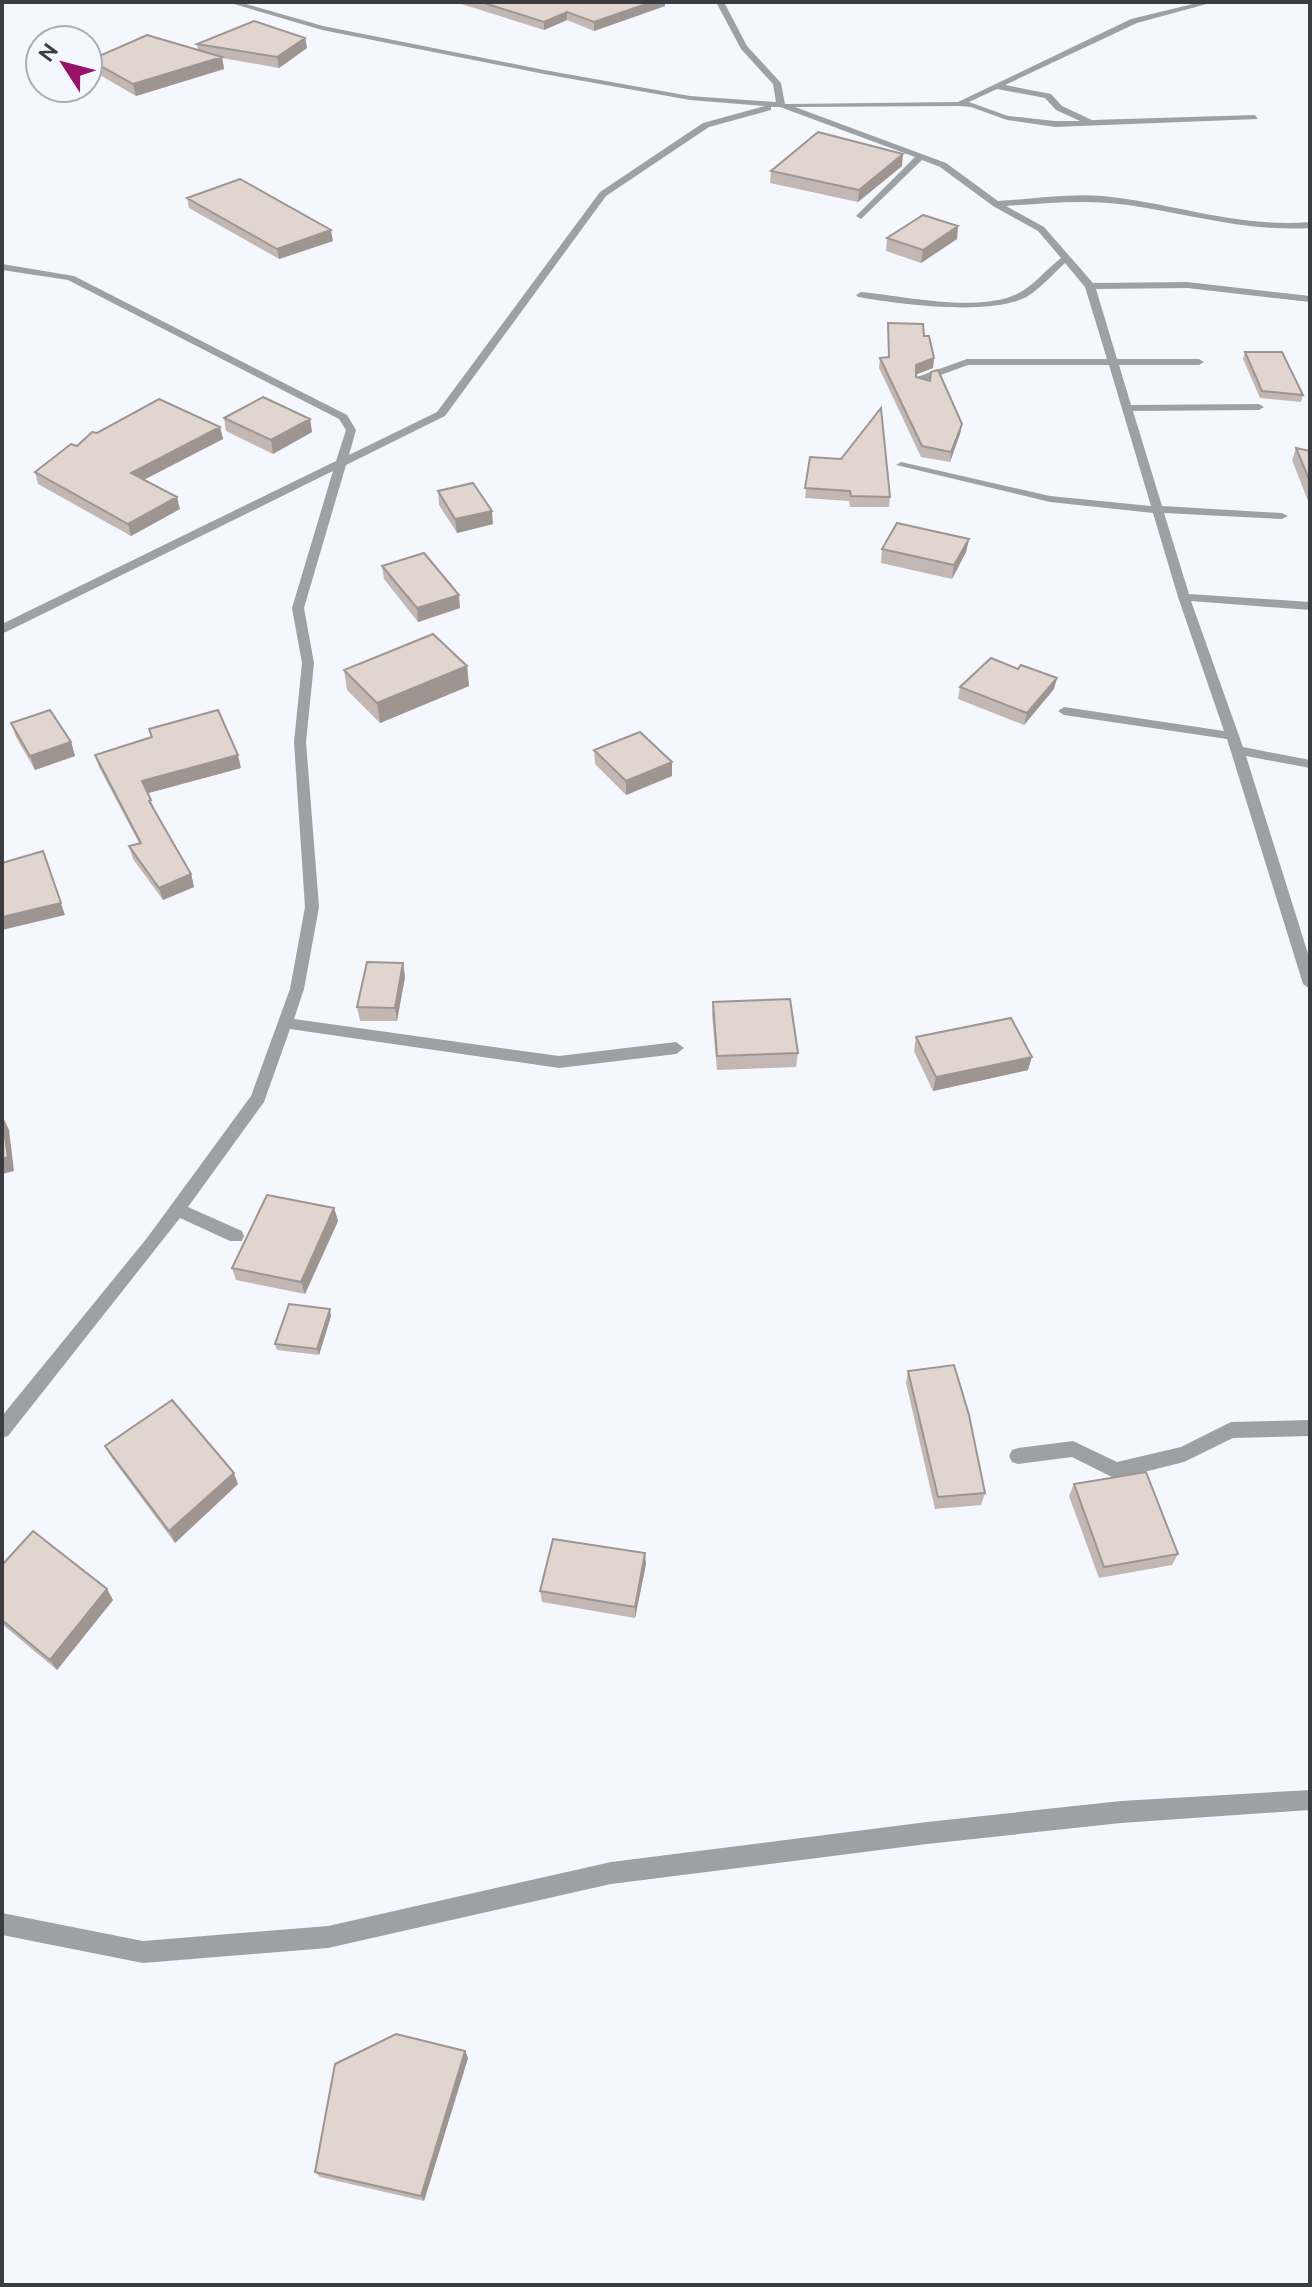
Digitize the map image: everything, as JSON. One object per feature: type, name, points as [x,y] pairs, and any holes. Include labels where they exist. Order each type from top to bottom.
[{"type":"street","points":[[231,2],[322,28],[690,98],[781,105],[959,104],[972,105],[1007,118],[1055,124],[1255,117]]},
{"type":"street","points":[[720,2],[744,47],[777,83],[781,105]]},
{"type":"street","points":[[959,104],[1134,21],[1210,2]]},
{"type":"street","points":[[995,86],[1048,96],[1059,108],[1089,122]]},
{"type":"street","points":[[2,629],[441,414],[603,194],[706,125],[781,105],[943,165],[996,204],[1041,229],[1090,286],[1184,597],[1310,984]]},
{"type":"street","points":[[861,216],[920,157]]},
{"type":"street","points":[[996,204],[1101,199],[1226,223],[1292,228],[1310,225]]},
{"type":"street","points":[[861,295],[897,297],[935,305],[1008,301],[1023,295],[1066,258]]},
{"type":"street","points":[[2,267],[71,278],[343,417],[351,430],[298,608],[308,663],[300,742],[312,907],[297,989],[258,1098],[177,1209],[2,1430]]},
{"type":"street","points":[[1090,286],[1187,285],[1310,299]]},
{"type":"street","points":[[923,387],[921,379],[967,362],[1199,362]]},
{"type":"street","points":[[1125,408],[1259,407]]},
{"type":"street","points":[[901,465],[1050,499],[1111,507],[1282,516]]},
{"type":"street","points":[[1184,597],[1310,606]]},
{"type":"street","points":[[1064,711],[1234,743],[1310,764]]},
{"type":"street","points":[[1290,920],[1310,924]]},
{"type":"street","points":[[285,1023],[559,1062],[676,1048]]},
{"type":"street","points":[[177,1209],[236,1236]]},
{"type":"street","points":[[1018,1456],[1073,1449],[1116,1471],[1184,1454],[1231,1430],[1310,1428]]},
{"type":"street","points":[[2,1924],[143,1952],[328,1937],[611,1873],[1074,1817],[1310,1800]]},
{"type":"building","points":[[481,2],[652,2],[594,22],[567,12],[544,22]]},
{"type":"building","points":[[254,21],[305,38],[277,57],[197,44]]},
{"type":"building","points":[[147,35],[222,57],[133,84],[104,68],[104,54]]},
{"type":"building","points":[[818,132],[903,154],[859,190],[771,171]]},
{"type":"building","points":[[240,179],[331,230],[277,249],[187,198]]},
{"type":"building","points":[[923,215],[958,226],[923,250],[887,238]]},
{"type":"building","points":[[888,323],[923,324],[924,336],[929,336],[934,358],[916,365],[916,377],[930,381],[931,372],[938,370],[962,424],[951,452],[922,446],[880,358],[889,357]]},
{"type":"building","points":[[1245,352],[1282,352],[1303,395],[1262,391]]},
{"type":"building","points":[[263,397],[310,419],[271,440],[224,418]]},
{"type":"building","points":[[159,399],[220,427],[131,473],[177,497],[128,524],[35,472],[71,444],[77,446],[92,432],[97,433]]},
{"type":"building","points":[[881,408],[890,497],[851,496],[850,491],[805,488],[810,457],[841,459]]},
{"type":"building","points":[[1296,448],[1310,451],[1310,482]]},
{"type":"building","points":[[473,483],[492,511],[455,519],[438,491]]},
{"type":"building","points":[[897,523],[969,539],[954,565],[882,549]]},
{"type":"building","points":[[424,553],[459,595],[417,608],[382,566]]},
{"type":"building","points":[[433,634],[467,666],[377,703],[344,670]]},
{"type":"building","points":[[991,658],[1018,669],[1021,665],[1057,678],[1027,713],[960,687]]},
{"type":"building","points":[[50,710],[71,742],[30,756],[11,723]]},
{"type":"building","points":[[218,710],[238,755],[142,781],[149,801],[191,874],[159,888],[129,846],[141,843],[95,755],[152,737],[149,729]]},
{"type":"building","points":[[640,732],[672,762],[626,781],[594,750]]},
{"type":"building","points":[[43,851],[61,903],[2,917],[2,863]]},
{"type":"building","points":[[367,962],[403,963],[395,1008],[357,1007]]},
{"type":"building","points":[[790,999],[798,1053],[717,1056],[713,1002]]},
{"type":"building","points":[[1011,1018],[1032,1057],[936,1077],[916,1037]]},
{"type":"building","points":[[2,1117],[8,1157],[2,1159]]},
{"type":"building","points":[[267,1195],[334,1208],[301,1282],[232,1268]]},
{"type":"building","points":[[289,1304],[330,1309],[317,1349],[275,1344]]},
{"type":"building","points":[[954,1365],[969,1415],[985,1493],[938,1497],[908,1371]]},
{"type":"building","points":[[172,1400],[234,1473],[169,1531],[105,1446]]},
{"type":"building","points":[[1146,1472],[1178,1554],[1104,1567],[1074,1484]]},
{"type":"building","points":[[33,1531],[107,1589],[50,1660],[2,1620],[2,1565]]},
{"type":"building","points":[[553,1539],[645,1553],[635,1607],[540,1591]]},
{"type":"building","points":[[396,2034],[465,2051],[421,2196],[315,2172],[335,2064]]}]
